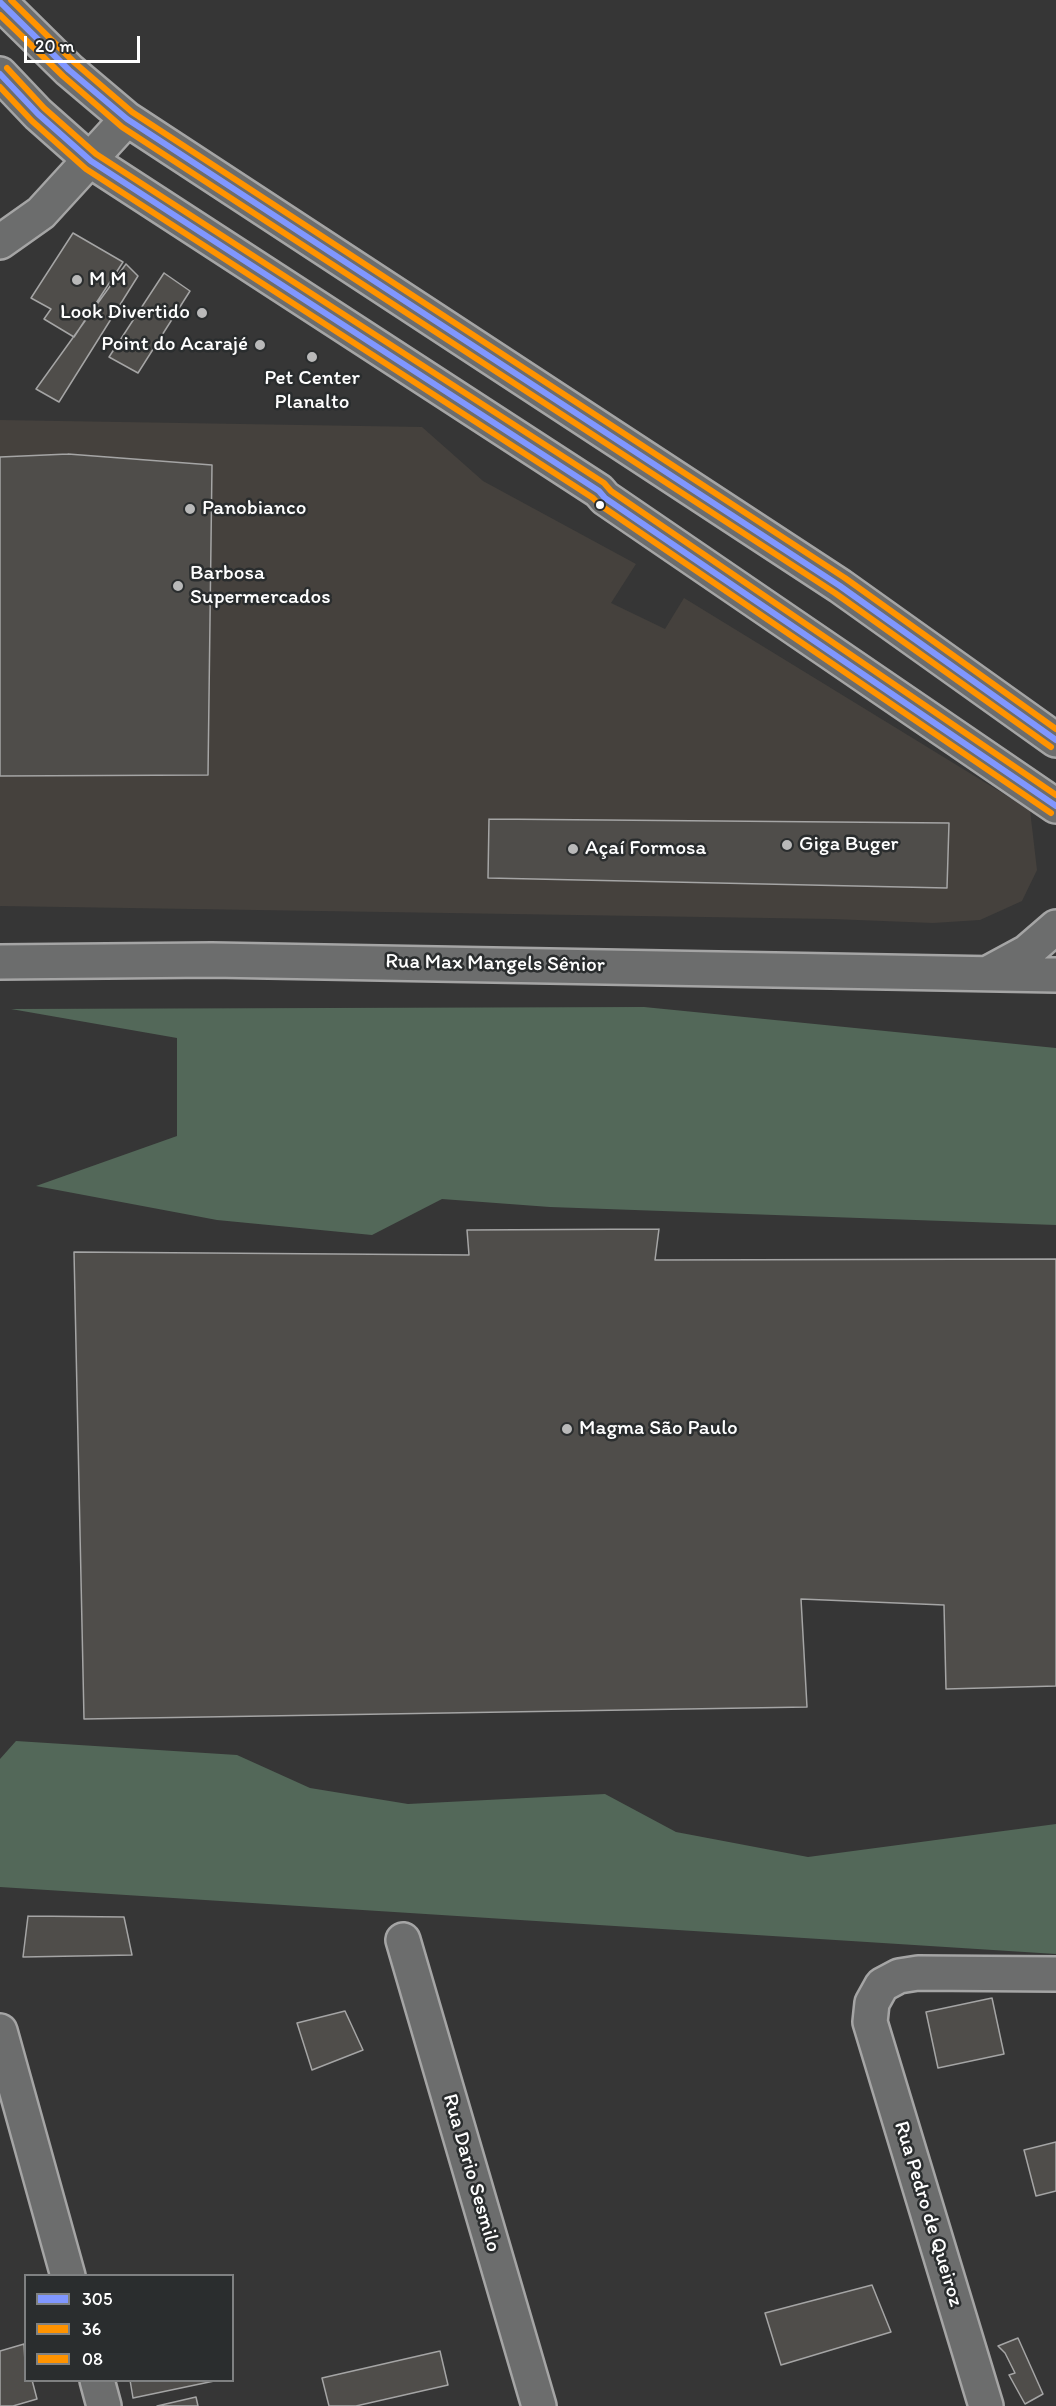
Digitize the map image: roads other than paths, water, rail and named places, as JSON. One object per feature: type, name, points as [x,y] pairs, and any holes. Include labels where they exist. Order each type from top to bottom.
[{"type":"street","points":[[0,2],[23,13],[69,70],[127,119],[830,579],[1056,740]]},
{"type":"street","points":[[0,74],[38,114],[91,161],[599,491],[605,498],[1056,806]]},
{"type":"street","points":[[0,242],[41,213],[127,119]]},
{"type":"street","name":"Rua Max Mangels Sênior","points":[[990,972],[1028,952],[1056,927]]},
{"type":"street","name":"Rua Max Mangels Sênior","points":[[0,962],[212,960],[990,972],[1056,975]]},
{"type":"street","name":"Rua Dario Sesmilo","points":[[403,1940],[538,2406]]},
{"type":"street","name":"Rua Pedro de Queiroz","points":[[986,2406],[870,2022],[872,2003],[882,1985],[898,1976],[918,1972],[1056,1974]]},
{"type":"street","points":[[0,2031],[67,2274]]},
{"type":"street","points":[[98,2382],[104,2406]]},
{"type":"place","name":"M M","points":[[77,280]]},
{"type":"place","name":"Look Divertido","points":[[202,313]]},
{"type":"place","name":"Point do Acarajé","points":[[260,345]]},
{"type":"place","name":"Pet Center Planalto","points":[[312,357]]},
{"type":"place","name":"Panobianco","points":[[190,509]]},
{"type":"place","name":"Barbosa Supermercados","points":[[178,586]]},
{"type":"place","name":"Giga Buger","points":[[787,845]]},
{"type":"place","name":"Açaí Formosa","points":[[573,849]]},
{"type":"place","name":"Magma São Paulo","points":[[567,1429]]}]
